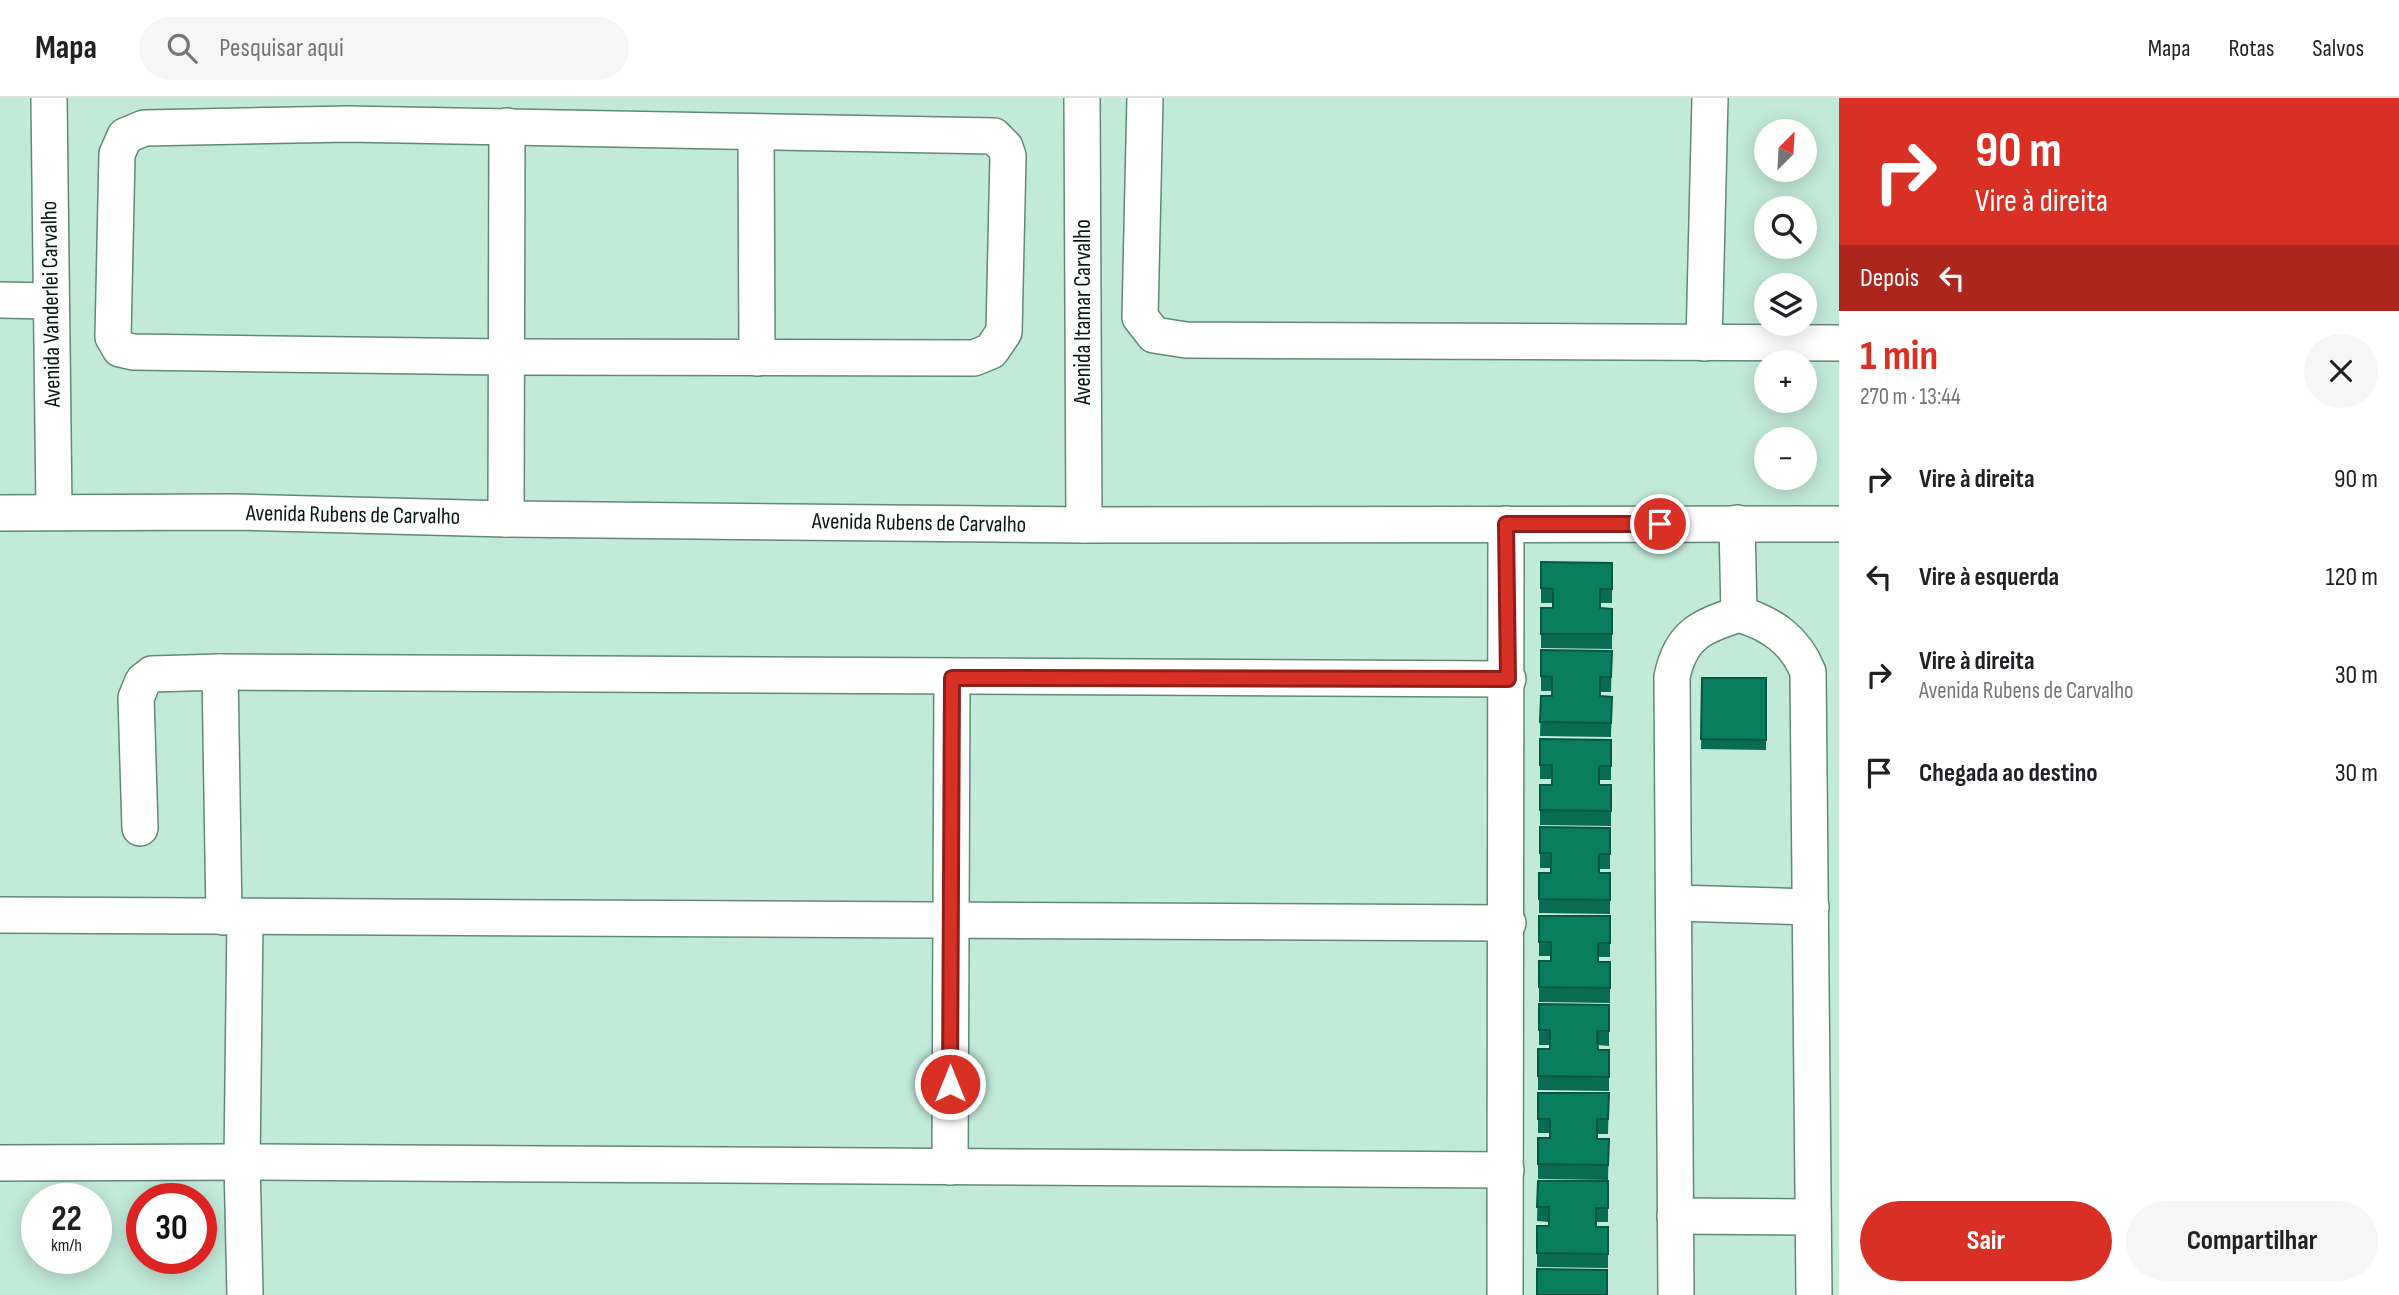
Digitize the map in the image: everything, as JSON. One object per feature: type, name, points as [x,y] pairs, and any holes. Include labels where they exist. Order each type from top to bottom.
[{"type":"street","name":"Avenida Vanderlei Carvalho","points":[[49,98],[54,511]]},
{"type":"street","name":"Avenida Itamar Carvalho","points":[[1082,98],[1084,525]]},
{"type":"street","points":[[1145,98],[1140,317],[1154,335],[1186,340],[1839,343]]},
{"type":"street","points":[[1704,343],[1710,98]]},
{"type":"street","points":[[551,112],[756,133],[984,135],[1001,140],[1008,156],[1004,332],[991,351],[974,358],[505,357],[133,352],[120,349],[113,337],[117,155],[121,140],[130,133],[144,128],[321,124],[487,116],[551,112]]},
{"type":"street","points":[[487,116],[505,357],[506,519]]},
{"type":"street","points":[[756,133],[757,358]]},
{"type":"street","points":[[0,300],[51,301]]},
{"type":"street","name":"Avenida Rubens de Carvalho","points":[[0,513],[54,511],[1084,525],[1839,524]]},
{"type":"street","points":[[1737,523],[1739,614]]},
{"type":"street","points":[[1505,1295],[1508,923],[1506,524]]},
{"type":"street","points":[[1676,1295],[1672,677],[1676,658],[1694,634],[1709,624],[1739,614],[1777,630],[1793,644],[1808,672],[1814,1295]]},
{"type":"street","points":[[140,828],[136,698],[143,681],[152,674],[220,672],[1508,679]]},
{"type":"street","points":[[220,672],[235,918],[245,1295]]},
{"type":"street","points":[[950,1167],[952,678]]},
{"type":"street","points":[[1675,903],[1811,907]]},
{"type":"street","points":[[0,915],[1508,923]]},
{"type":"street","points":[[0,1163],[242,1162],[1506,1170]]},
{"type":"street","points":[[1675,1216],[1813,1217]]},
{"type":"building","points":[[1541,562],[1612,563],[1612,589],[1600,589],[1600,608],[1612,609],[1612,634],[1541,634],[1541,608],[1553,608],[1553,589],[1541,588]]},
{"type":"building","points":[[1541,650],[1612,651],[1611,677],[1600,677],[1600,696],[1612,697],[1611,723],[1540,722],[1541,696],[1552,696],[1552,677],[1541,676]]},
{"type":"building","points":[[1702,678],[1766,678],[1766,740],[1701,739]]},
{"type":"building","points":[[1540,739],[1611,740],[1611,766],[1599,766],[1599,785],[1611,785],[1611,811],[1540,810],[1540,785],[1552,785],[1552,765],[1540,765]]},
{"type":"building","points":[[1540,827],[1610,828],[1610,854],[1599,854],[1599,873],[1610,873],[1610,900],[1539,899],[1539,873],[1551,873],[1551,853],[1540,853]]},
{"type":"building","points":[[1539,916],[1610,916],[1610,943],[1598,943],[1598,962],[1610,962],[1610,988],[1539,987],[1539,961],[1551,961],[1551,942],[1539,942]]},
{"type":"building","points":[[1539,1004],[1609,1005],[1609,1031],[1597,1031],[1598,1050],[1609,1050],[1609,1077],[1538,1076],[1538,1049],[1550,1049],[1550,1030],[1539,1030]]},
{"type":"building","points":[[1538,1093],[1609,1093],[1608,1119],[1597,1119],[1597,1139],[1609,1139],[1608,1165],[1538,1164],[1538,1138],[1550,1138],[1550,1119],[1538,1119]]},
{"type":"building","points":[[1538,1181],[1608,1181],[1608,1208],[1596,1208],[1596,1227],[1608,1227],[1608,1254],[1537,1253],[1537,1226],[1549,1226],[1549,1207],[1537,1207]]},
{"type":"building","points":[[1537,1269],[1607,1270],[1607,1295],[1537,1295]]},
{"type":"route","points":[[950,1084],[952,678],[1508,679],[1506,524],[1660,524]]}]
